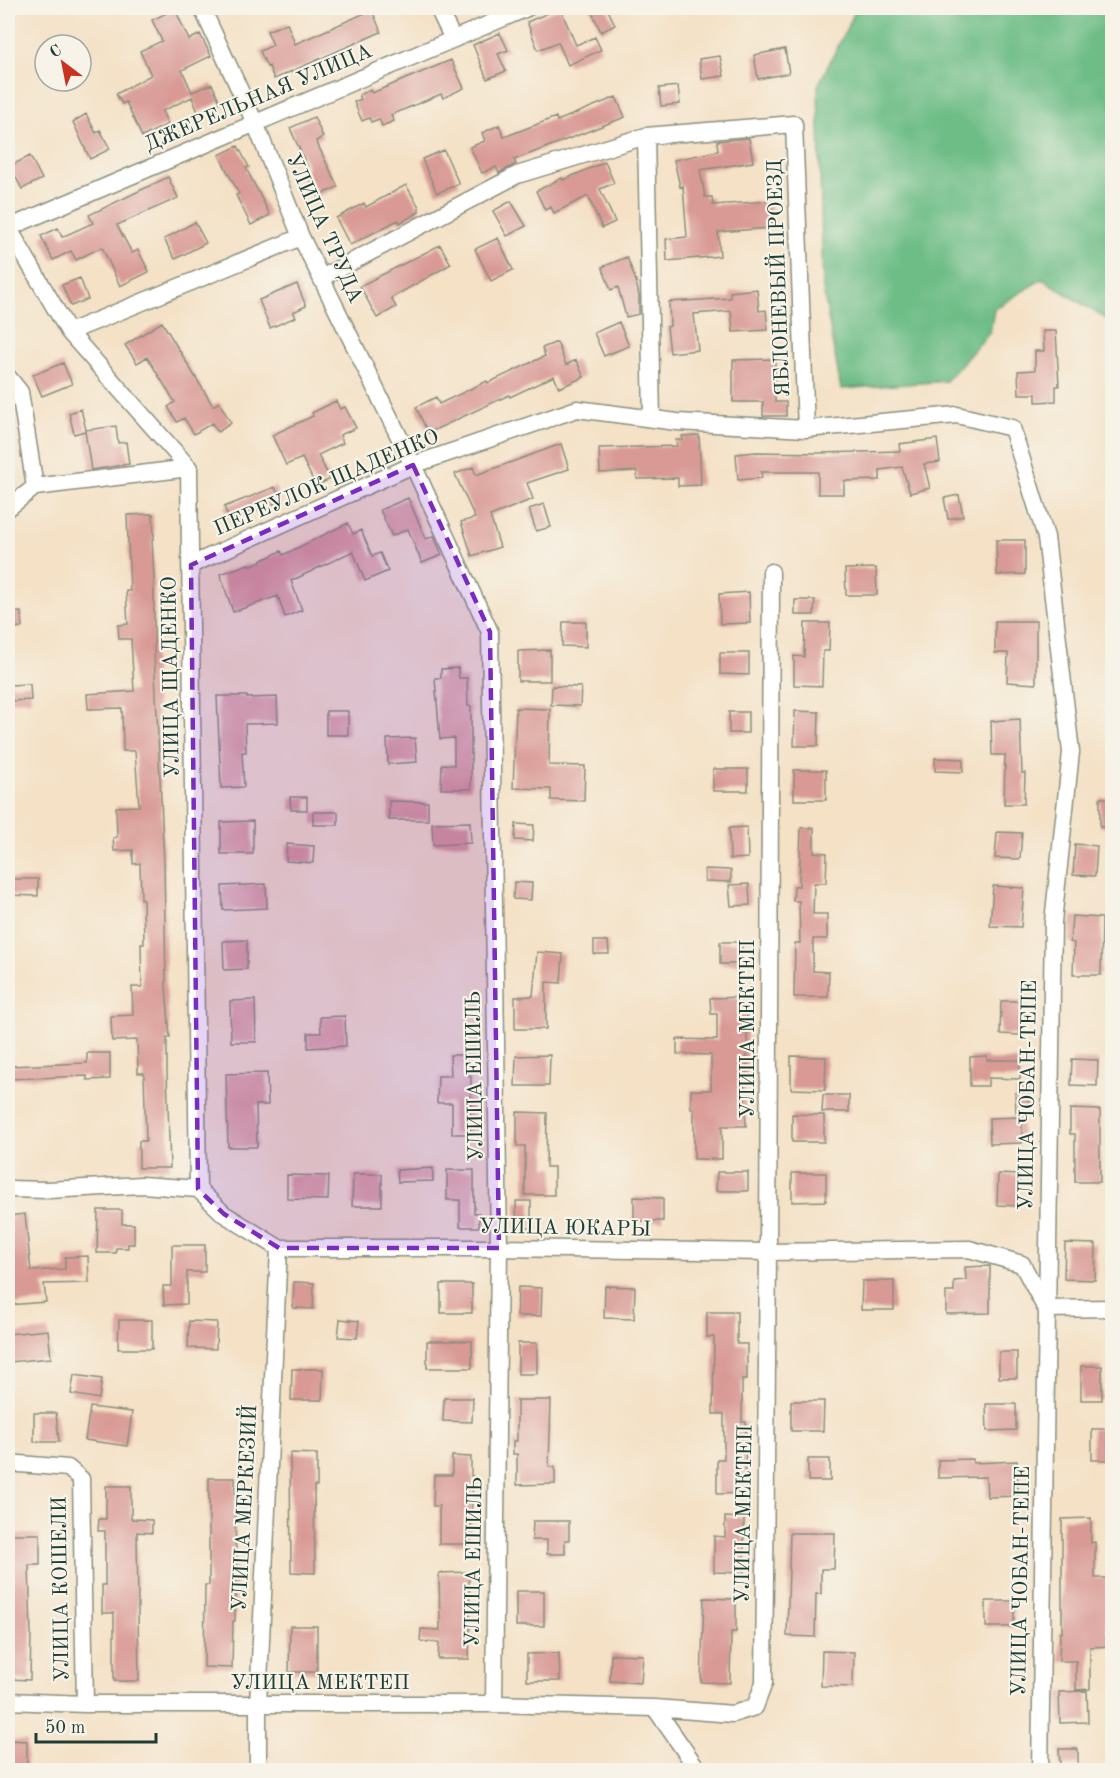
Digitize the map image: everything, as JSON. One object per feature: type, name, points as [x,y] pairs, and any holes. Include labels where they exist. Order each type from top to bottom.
[{"type":"street","name":"УЛИЦА ТРУДА","points":[[202,8],[255,123],[301,237],[412,465]]},
{"type":"street","points":[[438,8],[453,39]]},
{"type":"street","name":"ДЖЕРЕЛЬНАЯ УЛИЦА","points":[[8,228],[527,8]]},
{"type":"street","name":"ЯБЛОНЕВЫЙ ПРОЕЗД","points":[[646,136],[794,124],[806,429]]},
{"type":"street","points":[[321,278],[517,175],[646,136],[652,418]]},
{"type":"street","points":[[8,228],[69,332],[189,468]]},
{"type":"street","points":[[69,332],[301,237]]},
{"type":"street","points":[[8,377],[20,392],[35,487]]},
{"type":"street","name":"ПЕРЕУЛОК ЩАДЕНКО","points":[[191,565],[412,465],[577,409],[652,418],[806,429],[957,415],[1012,428]]},
{"type":"street","name":"УЛИЦА ЧОБАН-ТЕПЕ","points":[[1012,428],[1046,537],[1071,752],[1053,922],[1040,1770]]},
{"type":"street","name":"УЛИЦА ЕШИЛЬ","points":[[412,465],[490,632],[499,1248],[494,1704]]},
{"type":"street","points":[[8,508],[35,487],[189,468]]},
{"type":"street","name":"УЛИЦА ЩАДЕНКО","points":[[189,468],[198,1189]]},
{"type":"street","name":"УЛИЦА МЕКТЕП","points":[[8,1701],[85,1704],[494,1704],[655,1708],[733,1714],[755,1707],[764,1683],[771,572]]},
{"type":"street","points":[[8,1189],[48,1190],[142,1185],[198,1189],[224,1214],[279,1248]]},
{"type":"street","name":"УЛИЦА ЮКАРЫ","points":[[279,1248],[768,1252],[969,1249],[1022,1264],[1046,1309]]},
{"type":"street","name":"УЛИЦА МЕРКЕЗИЙ","points":[[258,1770],[258,1705],[279,1248]]},
{"type":"street","points":[[1046,1309],[1113,1308]]},
{"type":"street","name":"УЛИЦА КОШЕЛИ","points":[[8,1463],[68,1468],[81,1479],[85,1704]]},
{"type":"street","points":[[655,1708],[698,1770]]},
{"type":"highlighted area","points":[[413,465],[490,632],[499,1248],[279,1248],[224,1214],[198,1189],[191,565]]},
{"type":"green space","points":[[857,8],[1112,8],[1112,347],[1110,321],[1042,279],[994,309],[990,332],[946,381],[841,389],[823,289],[818,86]]},
{"type":"building","points":[[560,8],[576,45],[595,37],[601,50],[568,65],[558,42],[538,50],[527,22]]},
{"type":"building","points":[[590,8],[607,8],[615,25],[601,32]]},
{"type":"building","points":[[175,9],[189,40],[200,34],[211,56],[182,70],[192,92],[212,84],[220,102],[198,112],[192,97],[162,111],[168,124],[142,137],[126,102],[122,104],[116,94],[151,75],[140,51],[162,41],[152,20]]},
{"type":"building","points":[[372,10],[381,32],[274,79],[260,51],[273,45],[267,31],[287,23],[295,44]]},
{"type":"building","points":[[500,33],[508,50],[498,54],[506,71],[487,79],[473,45]]},
{"type":"building","points":[[785,49],[789,73],[758,79],[754,55]]},
{"type":"building","points":[[720,56],[724,76],[702,79],[699,59]]},
{"type":"building","points":[[451,60],[464,88],[443,98],[441,94],[391,115],[394,121],[382,126],[379,119],[371,122],[369,118],[362,121],[354,102],[361,99],[359,95],[370,90],[372,93]]},
{"type":"building","points":[[678,86],[680,104],[661,106],[659,88]]},
{"type":"building","points":[[616,97],[625,117],[514,160],[516,164],[499,173],[496,167],[482,173],[470,147],[485,141],[482,133],[499,125],[504,137],[556,117],[557,121]]},
{"type":"building","points":[[86,114],[96,133],[100,130],[110,149],[90,159],[73,122]]},
{"type":"building","points":[[314,117],[323,137],[316,141],[338,187],[318,196],[290,128]]},
{"type":"building","points":[[749,138],[753,162],[700,170],[705,197],[712,197],[713,205],[770,201],[772,228],[718,232],[720,256],[667,261],[666,239],[687,237],[683,186],[680,187],[674,160],[718,151],[717,141]]},
{"type":"building","points":[[238,146],[249,167],[246,168],[270,215],[251,225],[236,195],[239,194],[219,155]]},
{"type":"building","points":[[444,150],[459,184],[437,193],[422,159]]},
{"type":"building","points":[[30,156],[42,179],[22,189],[10,166]]},
{"type":"building","points":[[605,162],[614,183],[600,189],[615,222],[602,228],[588,196],[554,213],[551,207],[545,210],[536,191],[562,178],[563,180]]},
{"type":"building","points":[[168,177],[178,198],[117,225],[132,253],[138,250],[149,272],[120,286],[102,247],[76,260],[71,251],[53,260],[41,236],[58,228],[62,237],[93,223],[89,215]]},
{"type":"building","points":[[406,185],[419,207],[419,212],[400,223],[398,220],[350,245],[336,218],[364,203],[366,207]]},
{"type":"building","points":[[511,201],[526,226],[507,236],[493,211]]},
{"type":"building","points":[[195,222],[206,243],[175,259],[164,239]]},
{"type":"building","points":[[498,238],[513,270],[491,281],[475,249]]},
{"type":"building","points":[[440,245],[451,264],[391,298],[396,307],[377,318],[360,286]]},
{"type":"building","points":[[627,257],[636,281],[639,314],[626,317],[618,287],[611,290],[602,267]]},
{"type":"building","points":[[80,278],[88,299],[71,306],[62,285]]},
{"type":"building","points":[[297,284],[306,306],[293,312],[296,317],[270,328],[259,300]]},
{"type":"building","points":[[757,289],[759,311],[766,310],[768,330],[733,332],[731,311],[694,314],[698,350],[670,353],[667,327],[670,326],[669,302],[730,298],[730,292]]},
{"type":"building","points":[[162,322],[213,406],[219,402],[231,423],[218,432],[212,423],[194,434],[184,418],[177,422],[168,407],[175,402],[147,357],[137,363],[125,345]]},
{"type":"building","points":[[619,322],[629,346],[604,356],[594,333]]},
{"type":"building","points":[[1043,331],[1056,331],[1059,386],[1056,386],[1056,401],[1036,402],[1036,394],[1019,394],[1018,371],[1035,370],[1035,351],[1044,351]]},
{"type":"building","points":[[557,342],[566,365],[576,360],[584,377],[559,388],[554,376],[428,433],[416,407],[436,397],[439,404],[487,381],[488,383],[545,356],[542,348]]},
{"type":"building","points":[[775,359],[775,402],[786,402],[786,416],[763,416],[763,402],[733,402],[733,360]]},
{"type":"building","points":[[63,363],[72,384],[42,396],[33,375]]},
{"type":"building","points":[[336,401],[340,409],[345,407],[356,428],[340,435],[343,443],[318,455],[330,479],[316,486],[302,458],[286,465],[272,435],[313,416],[312,413]]},
{"type":"building","points":[[81,409],[86,430],[116,426],[118,443],[126,442],[129,464],[91,470],[85,431],[74,434],[69,413]]},
{"type":"building","points":[[699,435],[701,485],[678,486],[678,478],[637,479],[637,471],[600,473],[599,448],[677,446],[676,440],[683,440],[682,436]]},
{"type":"building","points":[[937,439],[940,462],[924,464],[930,488],[910,493],[902,467],[880,470],[880,480],[844,481],[844,494],[818,494],[818,472],[761,472],[762,478],[738,480],[736,454],[900,451],[899,444]]},
{"type":"building","points":[[561,444],[569,469],[527,483],[533,499],[490,516],[500,547],[472,556],[461,522],[475,518],[455,474],[473,467],[476,475]]},
{"type":"building","points":[[275,487],[281,501],[230,521],[224,507]]},
{"type":"building","points":[[959,495],[963,516],[948,519],[944,498]]},
{"type":"building","points":[[408,498],[426,539],[434,536],[442,555],[422,563],[408,529],[392,536],[380,510]]},
{"type":"building","points":[[544,504],[551,527],[536,531],[529,509]]},
{"type":"building","points":[[153,514],[154,652],[164,862],[166,986],[170,1038],[167,1038],[167,1072],[170,1168],[139,1168],[139,1141],[146,1141],[144,1073],[138,1073],[137,1040],[112,1041],[111,1016],[133,1015],[132,987],[142,987],[141,944],[144,944],[140,863],[133,864],[133,850],[114,851],[113,838],[117,837],[116,807],[139,806],[135,751],[123,751],[122,708],[88,709],[87,694],[134,691],[131,639],[119,639],[118,625],[128,624],[126,591],[130,591],[127,515]]},
{"type":"building","points":[[348,523],[353,534],[361,530],[372,556],[380,553],[388,571],[365,581],[353,551],[291,581],[302,610],[285,617],[278,596],[233,612],[220,574],[249,564],[250,566],[281,551],[283,555]]},
{"type":"building","points":[[996,540],[1025,540],[1025,574],[997,575]]},
{"type":"building","points":[[876,568],[877,595],[846,595],[845,569]]},
{"type":"building","points":[[749,592],[750,623],[720,624],[719,594]]},
{"type":"building","points":[[795,600],[815,600],[814,615],[795,615]]},
{"type":"building","points":[[21,612],[22,627],[8,628],[8,613]]},
{"type":"building","points":[[995,621],[1036,621],[1036,684],[1007,682],[1008,653],[995,653]]},
{"type":"building","points":[[563,622],[586,622],[586,647],[562,646]]},
{"type":"building","points":[[805,623],[830,623],[829,651],[823,651],[822,686],[794,685],[794,656],[804,657]]},
{"type":"building","points":[[550,650],[550,681],[518,681],[518,651]]},
{"type":"building","points":[[720,653],[749,653],[749,675],[720,674]]},
{"type":"building","points":[[458,668],[459,678],[467,678],[468,706],[471,706],[471,789],[441,789],[442,764],[454,765],[454,738],[440,739],[435,678],[441,678],[441,669]]},
{"type":"building","points":[[30,684],[31,700],[8,701],[8,685]]},
{"type":"building","points":[[552,686],[581,687],[580,706],[551,705]]},
{"type":"building","points":[[217,696],[277,697],[278,723],[245,724],[246,752],[242,752],[244,787],[221,788]]},
{"type":"building","points":[[516,708],[550,709],[549,765],[585,766],[584,801],[551,800],[551,789],[513,788]]},
{"type":"building","points":[[326,711],[348,711],[348,735],[326,735]]},
{"type":"building","points":[[795,711],[819,712],[818,746],[794,746]]},
{"type":"building","points":[[729,712],[748,712],[748,733],[729,733]]},
{"type":"building","points":[[1020,719],[1022,773],[1025,773],[1024,804],[1004,804],[1005,755],[992,755],[991,721]]},
{"type":"building","points":[[415,738],[417,762],[388,764],[387,739]]},
{"type":"building","points":[[935,758],[963,759],[963,772],[935,771]]},
{"type":"building","points":[[713,769],[748,769],[748,791],[713,791]]},
{"type":"building","points":[[794,770],[826,770],[826,800],[794,800]]},
{"type":"building","points":[[290,797],[307,797],[307,810],[291,810]]},
{"type":"building","points":[[1100,798],[1113,798],[1113,827],[1100,827]]},
{"type":"building","points":[[389,801],[428,802],[428,820],[389,820]]},
{"type":"building","points":[[313,812],[338,812],[338,825],[313,825]]},
{"type":"building","points":[[253,821],[253,854],[221,854],[221,822]]},
{"type":"building","points":[[470,822],[471,843],[433,845],[432,823]]},
{"type":"building","points":[[516,824],[534,825],[533,841],[515,840]]},
{"type":"building","points":[[747,827],[748,858],[730,859],[729,828]]},
{"type":"building","points":[[801,828],[814,828],[814,852],[827,853],[826,883],[814,883],[813,914],[827,914],[827,939],[813,939],[813,971],[829,972],[828,997],[794,997],[795,943],[800,943],[799,901],[793,901],[794,886],[799,886]]},
{"type":"building","points":[[997,832],[1022,833],[1020,859],[995,858]]},
{"type":"building","points":[[287,844],[314,846],[313,863],[286,861]]},
{"type":"building","points":[[1075,844],[1097,846],[1095,876],[1073,875]]},
{"type":"building","points":[[705,869],[731,870],[731,882],[705,881]]},
{"type":"building","points":[[8,879],[38,879],[38,896],[8,895]]},
{"type":"building","points":[[514,882],[532,883],[531,900],[513,899]]},
{"type":"building","points":[[266,884],[267,908],[223,910],[222,886]]},
{"type":"building","points":[[749,884],[750,905],[731,906],[729,885]]},
{"type":"building","points":[[993,886],[1024,888],[1021,927],[990,926]]},
{"type":"building","points":[[1072,916],[1102,918],[1101,975],[1073,975],[1074,943],[1070,942]]},
{"type":"building","points":[[247,940],[247,969],[224,970],[223,941]]},
{"type":"building","points":[[594,941],[608,941],[609,954],[594,954]]},
{"type":"building","points":[[720,942],[742,942],[742,964],[720,964]]},
{"type":"building","points":[[537,952],[563,954],[561,983],[546,982],[546,1029],[515,1029],[515,997],[533,996]]},
{"type":"building","points":[[747,997],[747,1079],[744,1079],[746,1126],[722,1126],[722,1159],[694,1159],[694,1109],[691,1109],[691,1090],[711,1090],[711,1055],[677,1054],[677,1039],[717,1040],[717,1014],[711,1014],[710,998]]},
{"type":"building","points":[[255,1000],[256,1042],[231,1042],[230,1001]]},
{"type":"building","points":[[1001,1001],[1021,1001],[1020,1035],[1000,1034]]},
{"type":"building","points":[[345,1016],[346,1046],[308,1048],[308,1033],[321,1033],[320,1017]]},
{"type":"building","points":[[87,1053],[110,1053],[110,1079],[87,1080],[87,1076],[8,1079],[8,1066],[87,1063]]},
{"type":"building","points":[[450,1055],[468,1055],[469,1076],[471,1076],[470,1134],[452,1134],[452,1103],[437,1103],[438,1076],[451,1076]]},
{"type":"building","points":[[550,1055],[549,1086],[515,1086],[516,1056]]},
{"type":"building","points":[[791,1056],[826,1057],[825,1090],[791,1089]]},
{"type":"building","points":[[987,1056],[987,1060],[1020,1060],[1020,1079],[988,1078],[988,1086],[970,1086],[970,1057]]},
{"type":"building","points":[[1072,1059],[1098,1060],[1097,1086],[1071,1085]]},
{"type":"building","points":[[267,1073],[268,1105],[256,1105],[257,1147],[228,1147],[226,1074]]},
{"type":"building","points":[[1028,1092],[1029,1111],[1016,1112],[1015,1093]]},
{"type":"building","points":[[823,1095],[849,1095],[849,1112],[822,1112]]},
{"type":"building","points":[[1070,1109],[1100,1110],[1100,1182],[1075,1182],[1075,1134],[1070,1134]]},
{"type":"building","points":[[517,1112],[547,1113],[546,1167],[554,1167],[554,1195],[525,1195],[525,1146],[517,1146]]},
{"type":"building","points":[[792,1114],[824,1115],[824,1142],[792,1142]]},
{"type":"building","points":[[1022,1117],[1022,1143],[990,1144],[989,1118]]},
{"type":"building","points":[[433,1168],[433,1181],[398,1182],[397,1170]]},
{"type":"building","points":[[447,1170],[474,1170],[474,1213],[479,1213],[479,1227],[460,1227],[460,1200],[447,1200]]},
{"type":"building","points":[[717,1172],[748,1172],[748,1191],[716,1191]]},
{"type":"building","points":[[792,1173],[826,1173],[826,1201],[792,1202]]},
{"type":"building","points":[[353,1174],[382,1174],[382,1206],[352,1206]]},
{"type":"building","points":[[998,1174],[1019,1175],[1018,1206],[997,1205]]},
{"type":"building","points":[[287,1175],[329,1176],[328,1200],[287,1199]]},
{"type":"building","points":[[634,1197],[663,1198],[663,1221],[634,1221]]},
{"type":"building","points":[[516,1201],[531,1201],[531,1228],[517,1228]]},
{"type":"building","points":[[98,1210],[122,1210],[122,1224],[134,1224],[134,1244],[128,1244],[128,1248],[116,1248],[116,1253],[97,1253]]},
{"type":"building","points":[[25,1214],[31,1271],[65,1269],[65,1257],[88,1256],[89,1283],[44,1284],[46,1302],[8,1305],[8,1216]]},
{"type":"building","points":[[1065,1243],[1096,1244],[1095,1280],[1064,1279]]},
{"type":"building","points":[[172,1245],[205,1245],[205,1272],[187,1272],[187,1304],[164,1305],[163,1286],[172,1286]]},
{"type":"building","points":[[990,1266],[990,1313],[946,1314],[946,1292],[954,1292],[954,1281],[966,1280],[965,1267]]},
{"type":"building","points":[[862,1281],[894,1281],[894,1310],[861,1310]]},
{"type":"building","points":[[294,1282],[314,1283],[313,1309],[293,1308]]},
{"type":"building","points":[[441,1284],[472,1284],[472,1313],[441,1313]]},
{"type":"building","points":[[605,1286],[635,1287],[634,1319],[604,1318]]},
{"type":"building","points":[[518,1287],[542,1288],[541,1316],[517,1316]]},
{"type":"building","points":[[707,1312],[737,1312],[737,1344],[747,1344],[747,1380],[742,1380],[742,1422],[746,1422],[745,1493],[717,1494],[717,1459],[724,1459],[724,1414],[713,1414],[714,1337],[707,1337]]},
{"type":"building","points":[[340,1319],[359,1321],[357,1338],[338,1337]]},
{"type":"building","points":[[119,1320],[152,1320],[152,1349],[118,1349]]},
{"type":"building","points":[[189,1321],[217,1322],[216,1349],[188,1348]]},
{"type":"building","points":[[48,1330],[51,1358],[9,1362],[8,1334]]},
{"type":"building","points":[[427,1341],[472,1341],[472,1368],[427,1368]]},
{"type":"building","points":[[518,1343],[537,1343],[537,1374],[518,1374]]},
{"type":"building","points":[[999,1352],[1017,1352],[1017,1378],[999,1378]]},
{"type":"building","points":[[1081,1366],[1102,1366],[1102,1400],[1081,1400]]},
{"type":"building","points":[[292,1369],[323,1369],[322,1400],[291,1400]]},
{"type":"building","points":[[74,1375],[102,1379],[99,1399],[71,1394]]},
{"type":"building","points":[[444,1398],[473,1398],[472,1422],[443,1421]]},
{"type":"building","points":[[517,1400],[551,1400],[549,1467],[555,1467],[555,1484],[517,1485],[517,1454],[513,1454],[513,1441],[517,1441]]},
{"type":"building","points":[[791,1401],[824,1401],[823,1431],[791,1431]]},
{"type":"building","points":[[986,1404],[1016,1404],[1016,1430],[987,1431]]},
{"type":"building","points":[[90,1407],[132,1412],[127,1446],[85,1440]]},
{"type":"building","points":[[34,1413],[56,1413],[59,1442],[34,1442]]},
{"type":"building","points":[[1092,1429],[1113,1429],[1113,1460],[1092,1460]]},
{"type":"building","points":[[290,1453],[317,1454],[317,1486],[314,1486],[315,1573],[291,1572]]},
{"type":"building","points":[[452,1456],[471,1457],[471,1476],[473,1476],[470,1544],[439,1544],[439,1506],[433,1506],[434,1475],[452,1475]]},
{"type":"building","points":[[808,1459],[830,1459],[830,1481],[808,1481]]},
{"type":"building","points":[[973,1459],[973,1463],[1017,1461],[1018,1496],[987,1497],[986,1477],[938,1478],[938,1460]]},
{"type":"building","points":[[209,1478],[235,1478],[236,1586],[232,1668],[204,1667],[205,1585],[209,1585]]},
{"type":"building","points":[[106,1486],[131,1486],[131,1519],[152,1520],[152,1533],[137,1532],[139,1681],[114,1681],[114,1613],[102,1613],[102,1585],[105,1585],[105,1531],[98,1531],[99,1519],[106,1519]]},
{"type":"building","points":[[725,1517],[744,1518],[744,1573],[714,1572],[714,1536],[725,1537]]},
{"type":"building","points":[[1091,1518],[1091,1543],[1095,1542],[1095,1578],[1107,1578],[1107,1632],[1113,1632],[1113,1646],[1090,1647],[1090,1689],[1076,1690],[1076,1661],[1059,1661],[1060,1633],[1062,1633],[1062,1519]]},
{"type":"building","points":[[533,1521],[569,1521],[569,1540],[565,1540],[565,1554],[547,1554],[547,1540],[532,1540]]},
{"type":"building","points":[[790,1533],[835,1533],[834,1569],[821,1569],[821,1594],[816,1594],[815,1637],[787,1636]]},
{"type":"building","points":[[8,1534],[40,1534],[40,1565],[29,1565],[30,1680],[8,1679]]},
{"type":"building","points":[[469,1572],[469,1659],[438,1659],[439,1643],[420,1641],[421,1629],[440,1630],[439,1573]]},
{"type":"building","points":[[516,1591],[544,1591],[544,1626],[516,1626]]},
{"type":"building","points":[[704,1598],[736,1599],[736,1632],[731,1632],[730,1683],[701,1682]]},
{"type":"building","points":[[986,1601],[1014,1601],[1014,1627],[986,1627]]},
{"type":"building","points":[[290,1626],[317,1626],[317,1672],[289,1672]]},
{"type":"building","points":[[822,1651],[854,1652],[853,1687],[821,1686]]},
{"type":"building","points":[[559,1653],[560,1681],[527,1681],[527,1654]]},
{"type":"building","points":[[611,1654],[643,1655],[641,1683],[610,1681]]},
{"type":"building","points":[[1087,1691],[1088,1722],[1060,1723],[1059,1692]]},
{"type":"building","points":[[8,1740],[27,1741],[27,1770],[8,1770]]},
{"type":"building","points":[[1059,1749],[1078,1749],[1078,1765],[1060,1766]]}]
